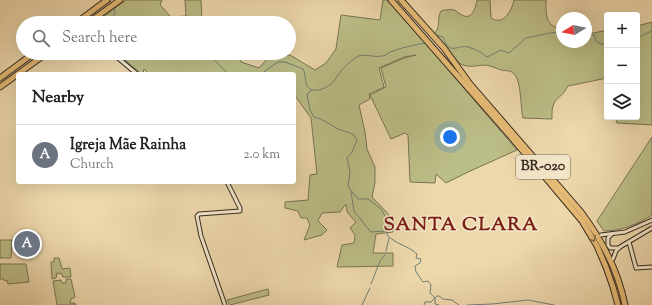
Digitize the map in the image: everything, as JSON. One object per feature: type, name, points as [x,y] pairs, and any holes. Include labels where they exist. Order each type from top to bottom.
[{"type":"highway","points":[[85,16],[106,0]]},
{"type":"highway","name":"BR-020","points":[[391,0],[592,227],[613,262]]},
{"type":"highway","name":"BR-020","points":[[401,0],[445,50],[470,84],[539,167]]},
{"type":"highway","points":[[99,16],[119,1]]},
{"type":"highway","points":[[409,21],[414,20],[415,15]]},
{"type":"highway","points":[[439,55],[441,50],[445,50]]},
{"type":"highway","points":[[0,78],[24,60]]},
{"type":"highway","points":[[21,72],[37,60]]},
{"type":"highway","points":[[0,88],[16,76]]},
{"type":"highway","name":"BR-020","points":[[556,186],[582,221],[597,246],[606,267],[618,305]]},
{"type":"highway","points":[[592,227],[601,235],[613,262],[623,288],[626,305]]},
{"type":"highway","points":[[606,267],[613,262]]},
{"type":"street","points":[[120,60],[135,72]]},
{"type":"street","points":[[226,305],[197,218],[198,215],[240,211],[240,208],[228,184]]},
{"type":"street","points":[[601,235],[625,232],[652,220]]},
{"type":"street","points":[[613,262],[615,253],[620,247],[652,228]]},
{"type":"street","points":[[612,234],[608,241],[608,246],[612,248],[620,247]]},
{"type":"street","points":[[629,242],[636,268],[652,268]]},
{"type":"green space","points":[[126,0],[162,0],[160,5],[170,16],[104,16]]},
{"type":"green space","points":[[185,0],[201,0],[202,16],[186,16]]},
{"type":"green space","points":[[383,0],[387,0],[517,150],[446,183],[436,174],[435,183],[410,182],[408,135],[405,133],[391,139],[370,95],[386,87],[381,68],[404,58],[416,55],[404,57],[379,68],[384,87],[369,94],[370,99],[359,105],[367,149],[375,167],[375,182],[372,197],[394,220],[393,232],[376,234],[373,253],[393,253],[393,266],[337,267],[342,245],[354,243],[355,235],[350,228],[356,222],[347,212],[346,204],[340,212],[322,213],[318,221],[327,230],[322,235],[304,240],[310,225],[307,218],[301,218],[298,211],[285,208],[285,202],[308,200],[310,175],[317,174],[311,118],[296,97],[296,72],[147,72],[144,69],[143,72],[139,72],[125,60],[241,60],[241,62],[259,68],[266,60],[296,60],[296,59],[315,70],[326,63],[336,49],[341,15],[380,20]]},
{"type":"green space","points":[[477,0],[490,0],[491,18],[500,20],[507,16],[514,0],[546,0],[546,10],[549,22],[556,28],[556,48],[592,48],[592,33],[604,31],[604,79],[568,86],[553,106],[552,119],[523,118],[518,81],[513,73],[483,65],[462,65],[434,34],[438,28],[441,11],[454,10],[461,15],[468,16],[471,15]]},
{"type":"green space","points":[[652,22],[652,125],[617,123],[616,120],[640,120],[640,25]]},
{"type":"green space","points":[[652,137],[652,215],[617,230],[604,231],[597,221]]},
{"type":"green space","points":[[0,240],[12,240],[11,258],[0,258]]},
{"type":"green space","points":[[54,258],[59,258],[62,269],[70,268],[71,277],[63,277],[62,274],[57,273],[56,278],[52,279],[51,262],[54,262]]},
{"type":"green space","points":[[0,264],[26,264],[29,282],[8,284],[7,280],[5,281],[0,279]]},
{"type":"green space","points":[[66,279],[71,279],[75,297],[71,299],[70,303],[75,303],[76,305],[57,305],[53,281],[61,280],[62,283],[66,283]]},
{"type":"green space","points":[[268,289],[269,295],[230,305],[227,300]]},
{"type":"waterway","points":[[110,0],[112,4]]},
{"type":"waterway","points":[[114,6],[115,12],[114,16]]},
{"type":"waterway","points":[[640,37],[652,31]]},
{"type":"waterway","points":[[436,35],[443,37],[448,47],[468,47],[487,57],[501,50],[509,53],[526,38],[556,32]]},
{"type":"waterway","points":[[592,35],[594,35],[596,41],[604,44]]},
{"type":"waterway","points":[[264,72],[278,62],[285,62],[303,69],[307,86],[312,90],[318,90],[331,84],[344,67],[358,56],[383,56],[398,49],[425,43]]},
{"type":"waterway","points":[[215,60],[226,72]]},
{"type":"waterway","points":[[312,90],[307,94],[310,110],[314,117],[321,119],[338,129],[353,134],[357,140],[352,152],[347,158],[350,172],[348,186],[359,199],[368,199],[381,209],[387,220],[387,235],[394,241],[417,254],[416,258],[421,259],[420,263],[415,266],[416,272],[423,282],[428,281],[431,285],[430,293],[435,298],[435,304],[439,305]]},
{"type":"waterway","points":[[351,192],[354,211],[369,230],[371,232],[386,231]]},
{"type":"waterway","points":[[386,251],[389,238]]},
{"type":"waterway","points":[[371,284],[380,261],[385,255]]},
{"type":"waterway","points":[[362,305],[370,288]]},
{"type":"waterway","points":[[424,305],[425,302],[431,302],[437,296],[443,299],[452,300],[459,305]]},
{"type":"waterway","points":[[467,305],[528,300],[554,305]]},
{"type":"place","name":"Igreja Mãe Rainha","points":[[27,244]]},
{"type":"district","name":"SANTA CLARA","points":[[461,225]]}]
